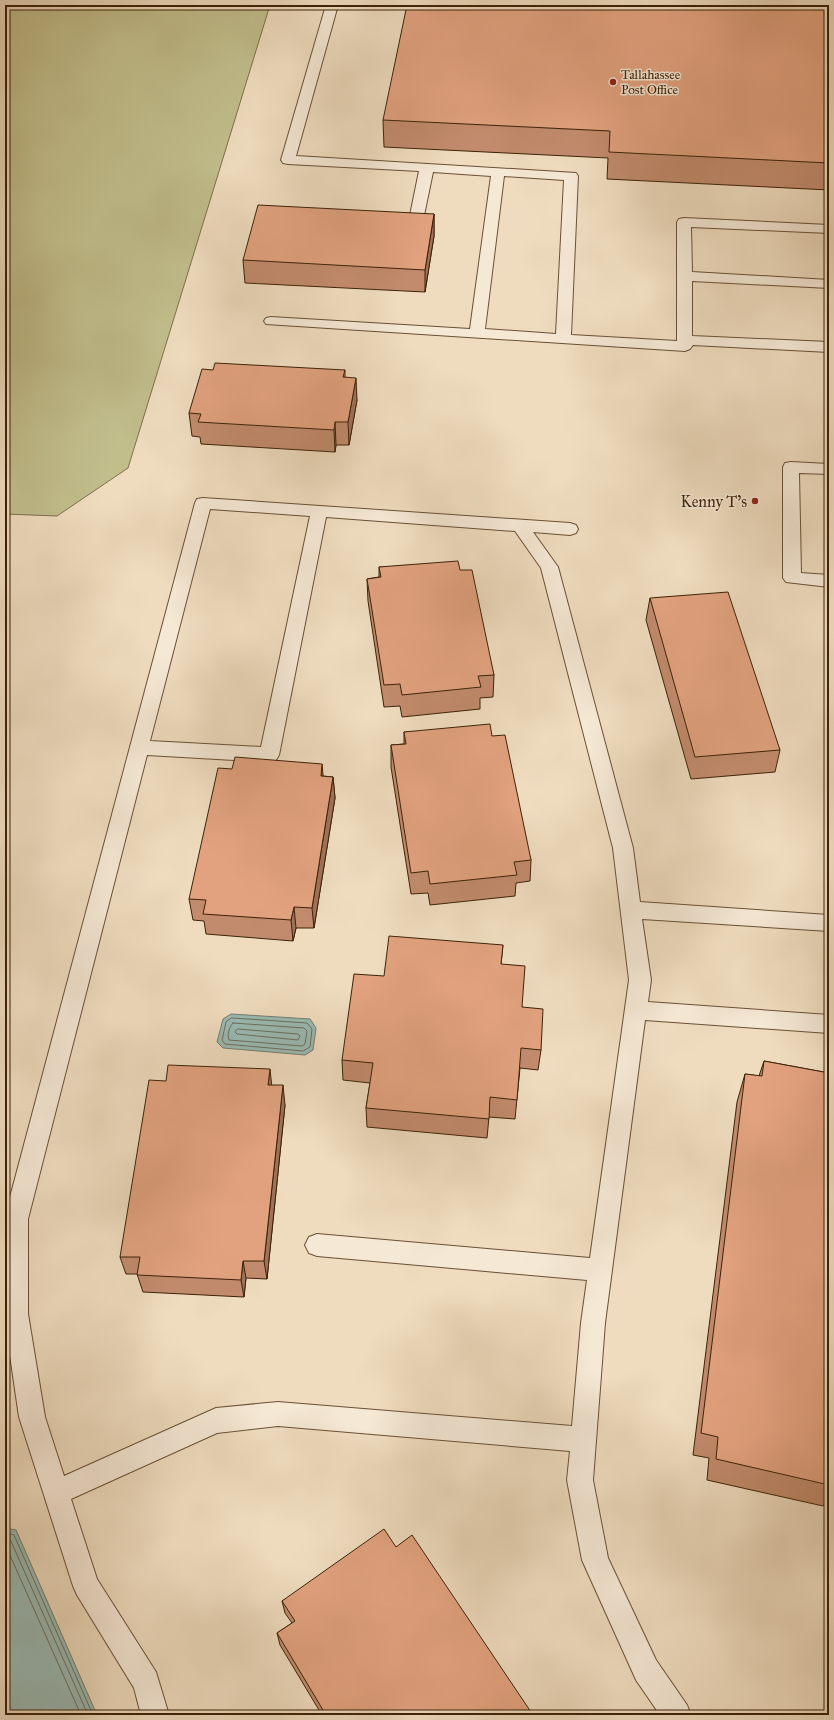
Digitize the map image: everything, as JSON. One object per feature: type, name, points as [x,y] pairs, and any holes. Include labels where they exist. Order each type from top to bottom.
[{"type":"lane","points":[[332,5],[288,160],[571,176],[563,339]]},
{"type":"lane","points":[[414,230],[427,168]]},
{"type":"lane","points":[[477,333],[498,172]]},
{"type":"lane","points":[[685,343],[684,222],[829,229]]},
{"type":"lane","points":[[684,276],[829,284]]},
{"type":"lane","points":[[271,321],[563,339],[829,347]]},
{"type":"lane","points":[[829,469],[791,467],[792,578],[829,581]]},
{"type":"lane","points":[[155,1715],[146,1682],[86,1586],[32,1417],[16,1314],[16,1219],[203,503],[570,529]]},
{"type":"lane","points":[[139,747],[269,756],[319,511]]},
{"type":"lane","points":[[520,526],[549,567],[623,848],[640,980],[592,1323],[580,1480],[595,1560],[646,1670],[677,1715]]},
{"type":"lane","points":[[631,910],[829,923]]},
{"type":"lane","points":[[635,1010],[829,1024]]},
{"type":"lane","points":[[317,1245],[600,1270]]},
{"type":"lane","points":[[56,1493],[216,1421],[278,1414],[583,1440]]},
{"type":"shaded area","points":[[5,5],[270,5],[128,468],[57,516],[5,514]]},
{"type":"water","points":[[231,1014],[310,1019],[316,1028],[313,1050],[305,1055],[223,1048],[217,1042],[223,1019]]},
{"type":"water","points":[[5,1528],[16,1530],[97,1715],[5,1715]]},
{"type":"building","name":"Tallahassee Post Office","points":[[407,5],[829,5],[829,163],[609,152],[610,131],[383,120]]},
{"type":"building","points":[[258,205],[434,214],[425,270],[243,260]]},
{"type":"building","points":[[215,363],[345,370],[343,377],[356,378],[348,422],[335,422],[334,430],[198,422],[201,414],[189,413],[202,369],[213,370]]},
{"type":"building","points":[[458,561],[460,570],[472,570],[494,675],[478,676],[481,687],[402,695],[400,684],[384,685],[367,579],[381,577],[379,567]]},
{"type":"building","points":[[728,592],[780,750],[695,757],[650,598]]},
{"type":"building","points":[[490,724],[492,736],[505,735],[531,860],[514,862],[517,875],[430,884],[428,871],[411,873],[391,745],[406,744],[404,732]]},
{"type":"building","points":[[235,757],[322,764],[321,776],[333,777],[312,908],[294,907],[291,920],[203,914],[206,900],[189,899],[218,768],[232,769]]},
{"type":"building","points":[[389,936],[503,945],[501,964],[525,966],[522,1007],[543,1009],[541,1050],[521,1048],[517,1100],[490,1097],[489,1119],[366,1108],[373,1063],[342,1060],[354,974],[384,976]]},
{"type":"building","points":[[764,1061],[829,1073],[829,1485],[716,1459],[718,1437],[701,1433],[745,1074],[762,1076]]},
{"type":"building","points":[[168,1065],[270,1069],[268,1085],[283,1085],[264,1261],[243,1261],[241,1280],[137,1275],[140,1257],[120,1257],[149,1080],[166,1081]]},
{"type":"building","points":[[384,1529],[396,1547],[412,1535],[533,1715],[326,1715],[277,1633],[295,1621],[282,1601]]},
{"type":"place","name":"Tallahassee Post Office","points":[[613,82]]},
{"type":"place","name":"Kenny T's","points":[[755,501]]}]
